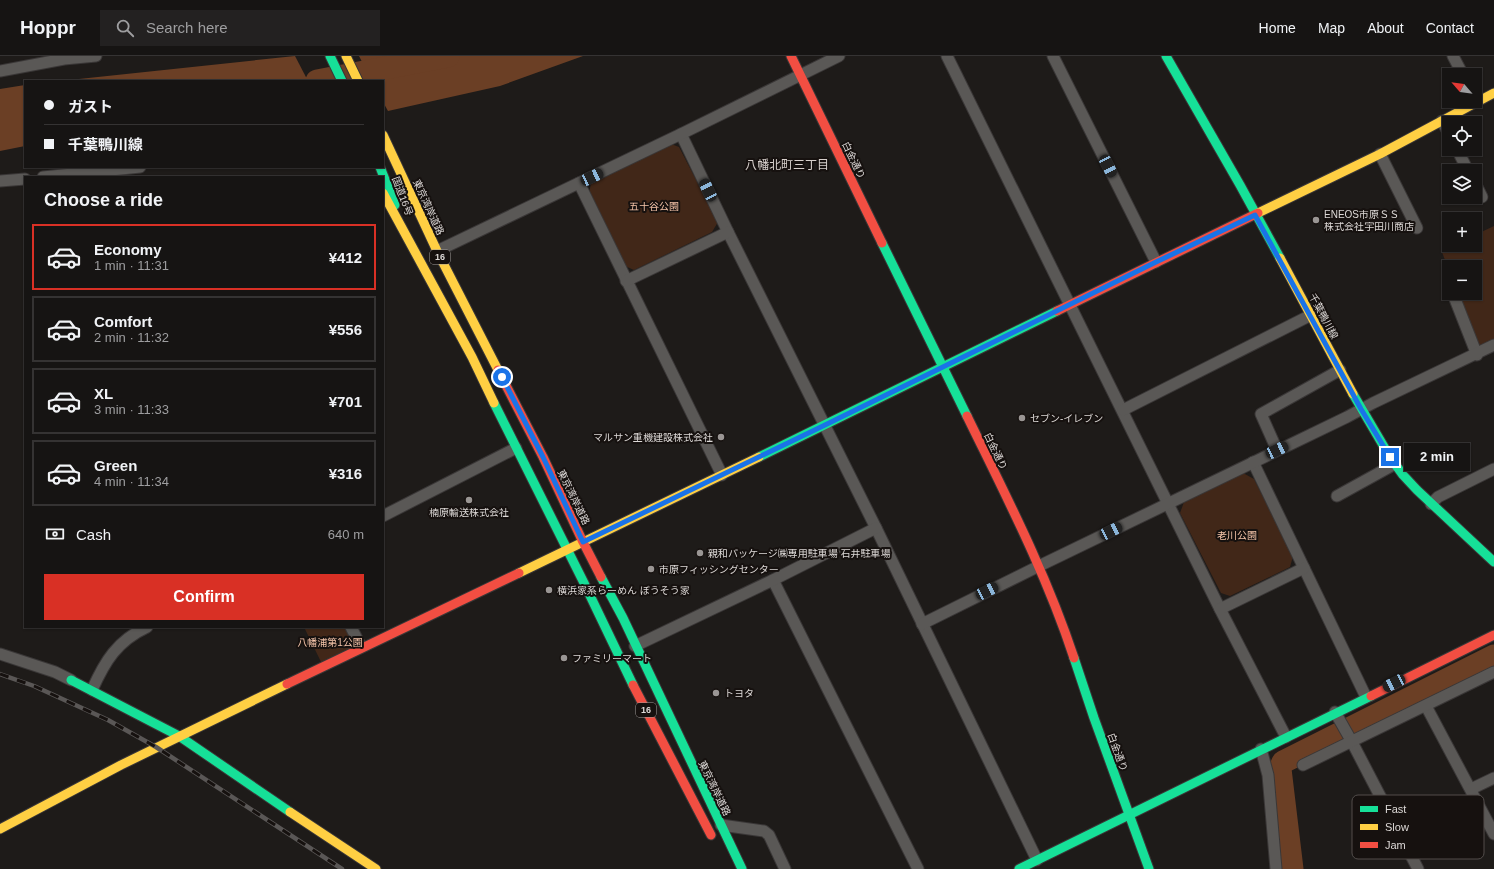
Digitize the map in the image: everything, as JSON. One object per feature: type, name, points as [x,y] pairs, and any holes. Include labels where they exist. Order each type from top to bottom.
[{"type":"main road","points":[[330,56],[342,80]]},
{"type":"main road","points":[[346,56],[358,80]]},
{"type":"main road","name":"白金通り","points":[[791,56],[1049,588],[1070,645],[1089,705],[1149,869]]},
{"type":"main road","name":"千葉鴨川線","points":[[1166,56],[1240,185],[1361,409],[1390,457],[1410,483],[1494,562]]},
{"type":"main road","points":[[1482,98],[1494,93]]},
{"type":"main road","points":[[1450,116],[1464,108]]},
{"type":"main road","points":[[0,829],[179,736],[361,647],[474,595],[825,425],[1156,262],[1380,154],[1442,121]]},
{"type":"main road","name":"東京湾岸道路","points":[[384,137],[437,251],[543,457],[583,542],[623,618],[742,869]]},
{"type":"main road","name":"国道16号","points":[[384,177],[406,233]]},
{"type":"main road","name":"16","points":[[384,195],[472,357],[629,678],[716,845]]},
{"type":"main road","points":[[1019,869],[1494,635]]},
{"type":"main road","points":[[71,680],[179,736],[376,869]]},
{"type":"street","points":[[0,71],[64,59],[96,56]]},
{"type":"street","points":[[437,251],[681,134],[839,56]]},
{"type":"street","points":[[947,56],[1220,609],[1286,737]]},
{"type":"street","points":[[1053,56],[1156,262]]},
{"type":"street","points":[[1453,56],[1459,68]]},
{"type":"street","points":[[681,134],[728,232],[876,528],[1037,860]]},
{"type":"street","points":[[1380,154],[1417,228]]},
{"type":"street","points":[[63,176],[124,173],[137,168]]},
{"type":"street","points":[[0,181],[24,179]]},
{"type":"street","points":[[579,183],[722,475]]},
{"type":"street","points":[[626,281],[728,232]]},
{"type":"street","points":[[1455,300],[1477,354]]},
{"type":"street","points":[[1123,410],[1311,316]]},
{"type":"street","points":[[922,624],[1494,345]]},
{"type":"street","points":[[1277,450],[1261,414],[1340,370]]},
{"type":"street","points":[[384,515],[516,448]]},
{"type":"street","points":[[1253,462],[1366,697]]},
{"type":"street","points":[[1337,496],[1395,464]]},
{"type":"street","points":[[1431,504],[1438,498],[1494,469]]},
{"type":"street","points":[[635,646],[773,580],[876,528]]},
{"type":"street","points":[[1220,609],[1304,568]]},
{"type":"street","points":[[773,580],[918,869]]},
{"type":"street","points":[[92,690],[102,668],[114,651],[133,634],[144,628]]},
{"type":"street","points":[[352,628],[361,647]]},
{"type":"street","points":[[0,654],[55,672],[71,680]]},
{"type":"street","points":[[1303,765],[1494,672]]},
{"type":"street","points":[[1426,706],[1474,795]]},
{"type":"street","points":[[1335,712],[1380,795]]},
{"type":"street","points":[[1261,749],[1268,775],[1276,869]]},
{"type":"street","points":[[1471,789],[1494,778]]},
{"type":"street","points":[[1484,814],[1494,834]]},
{"type":"street","points":[[721,825],[764,831],[769,835],[785,869]]},
{"type":"street","points":[[1413,859],[1418,869]]},
{"type":"green space","name":"五十谷公園","points":[[671,144],[679,147],[718,222],[712,232],[634,270],[625,266],[589,194],[591,183]]},
{"type":"green space","points":[[1494,226],[1494,339],[1480,347],[1461,300],[1482,300],[1482,260],[1445,260],[1442,252],[1482,252],[1482,232]]},
{"type":"green space","name":"老川公園","points":[[1243,473],[1254,479],[1293,556],[1290,567],[1230,596],[1221,593],[1180,513],[1184,502]]},
{"type":"green space","name":"八幡浦第1公園","points":[[304,628],[350,628],[359,646],[322,664]]},
{"type":"shaded area","points":[[295,56],[307,80],[69,80]]},
{"type":"shaded area","points":[[359,56],[583,56],[500,86],[388,111],[384,104],[384,80],[371,80]]},
{"type":"shaded area","points":[[24,85],[24,146],[0,151],[0,89]]},
{"type":"waterway","points":[[322,80],[448,56]]},
{"type":"waterway","points":[[1292,869],[1280,769],[1283,762],[1494,656]]},
{"type":"railway","points":[[0,674],[34,686],[108,720],[156,747],[342,869]]},
{"type":"traffic: fast","points":[[330,56],[342,80]]},
{"type":"traffic: fast","points":[[1166,56],[1280,258]]},
{"type":"traffic: fast","points":[[380,168],[384,176]]},
{"type":"traffic: fast","points":[[384,177],[395,205]]},
{"type":"traffic: fast","points":[[882,243],[967,416]]},
{"type":"traffic: fast","points":[[759,457],[1057,311]]},
{"type":"traffic: fast","points":[[1353,394],[1390,457],[1403,475],[1494,562]]},
{"type":"traffic: fast","points":[[494,403],[633,685]]},
{"type":"traffic: fast","points":[[601,577],[623,618],[742,869]]},
{"type":"traffic: fast","points":[[1074,658],[1094,718],[1149,869]]},
{"type":"traffic: fast","points":[[71,680],[179,736],[290,812]]},
{"type":"traffic: fast","points":[[1019,869],[1371,696]]},
{"type":"traffic: slow","points":[[346,56],[358,80]]},
{"type":"traffic: slow","points":[[1258,213],[1380,154],[1494,93]]},
{"type":"traffic: slow","points":[[384,137],[437,251],[498,370]]},
{"type":"traffic: slow","points":[[384,195],[472,357],[494,403]]},
{"type":"traffic: slow","points":[[1280,258],[1353,394]]},
{"type":"traffic: slow","points":[[519,573],[759,457]]},
{"type":"traffic: slow","points":[[0,829],[121,765],[287,684]]},
{"type":"traffic: slow","points":[[290,812],[376,869]]},
{"type":"traffic: jam","points":[[791,56],[882,243]]},
{"type":"traffic: jam","points":[[1057,311],[1258,213]]},
{"type":"traffic: jam","points":[[498,370],[543,457],[601,577]]},
{"type":"traffic: jam","points":[[967,416],[1011,505],[1038,565],[1063,626],[1074,658]]},
{"type":"traffic: jam","points":[[287,684],[519,573]]},
{"type":"traffic: jam","points":[[1371,696],[1494,635]]},
{"type":"traffic: jam","points":[[633,685],[711,835]]},
{"type":"place","name":"ENEOS市原ＳＳ 株式会社宇田川商店","points":[[1316,220]]},
{"type":"place","name":"セブン-イレブン","points":[[1022,418]]},
{"type":"place","name":"マルサン重機建設株式会社","points":[[721,437]]},
{"type":"place","name":"楠原輸送株式会社","points":[[469,500]]},
{"type":"place","name":"親和パッケージ㈱専用駐車場 石井駐車場","points":[[700,553]]},
{"type":"place","name":"市原フィッシングセンター","points":[[651,569]]},
{"type":"place","name":"横浜家系らーめん ぼうそう家","points":[[549,590]]},
{"type":"place","name":"ファミリーマート","points":[[564,658]]},
{"type":"place","name":"トヨタ","points":[[716,693]]},
{"type":"district","name":"八幡北町三丁目","points":[[787,165]]},
{"type":"route","points":[[502,377],[543,457],[583,542],[1255,215],[1361,409],[1390,457]]}]
